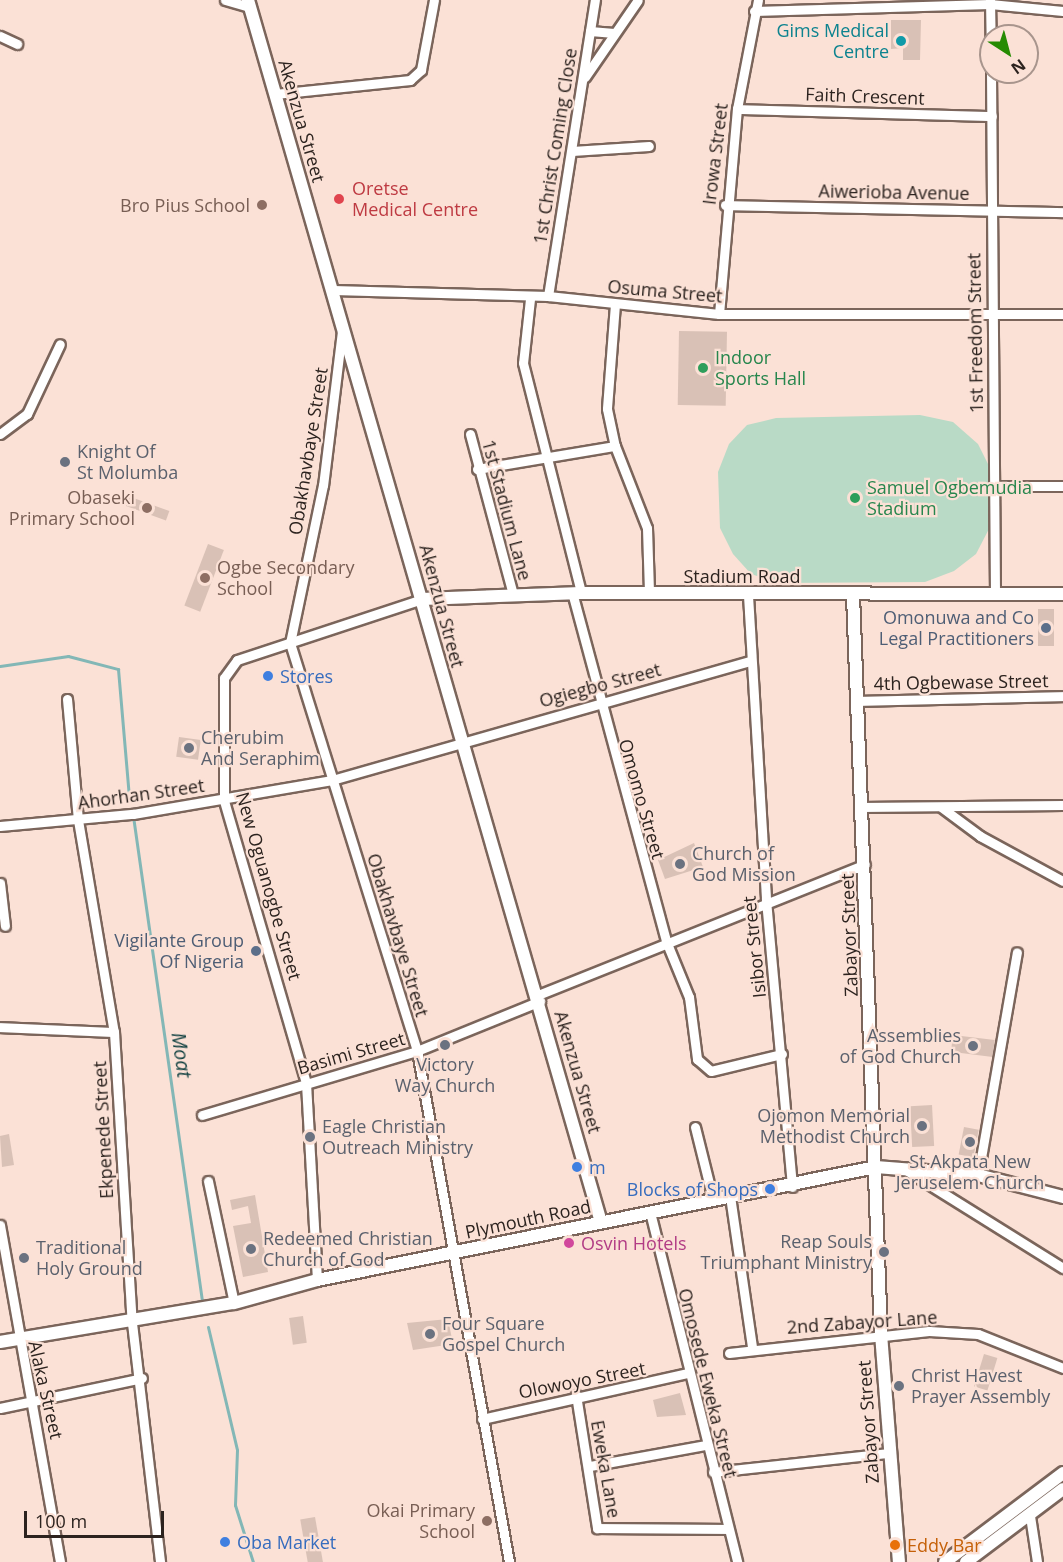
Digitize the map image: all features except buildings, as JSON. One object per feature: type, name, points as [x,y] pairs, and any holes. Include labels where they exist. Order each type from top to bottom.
[{"type":"street","points":[[225,0],[249,4]]},
{"type":"street","points":[[275,94],[410,80],[422,70],[434,0]]},
{"type":"street","name":"1st Christ Coming Close","points":[[548,296],[595,0]]},
{"type":"street","points":[[583,80],[638,0]]},
{"type":"street","name":"Irowa Street","points":[[718,314],[725,205],[737,109],[754,11],[758,0]]},
{"type":"street","points":[[754,11],[990,2],[1063,11]]},
{"type":"street","points":[[990,2],[990,24]]},
{"type":"street","name":"Akenzua Street","points":[[249,4],[343,323],[460,741],[539,998],[601,1222]]},
{"type":"street","points":[[590,31],[614,33]]},
{"type":"street","points":[[0,36],[17,44]]},
{"type":"street","name":"1st Freedom Street","points":[[991,84],[988,210],[994,311],[995,593]]},
{"type":"street","name":"Faith Crescent","points":[[737,109],[992,116]]},
{"type":"street","points":[[572,151],[649,146]]},
{"type":"street","name":"Aiwerioba Avenue","points":[[725,205],[1063,212]]},
{"type":"street","name":"Osuma Street","points":[[333,290],[530,299],[548,296],[718,314],[994,311],[1063,314]]},
{"type":"street","name":"Omomo Street","points":[[530,299],[523,363],[543,457],[577,594],[598,702],[666,941],[689,997],[697,1059],[711,1071],[782,1054]]},
{"type":"street","points":[[615,304],[607,409],[615,446],[647,528],[649,593]]},
{"type":"street","name":"Obakhavbaye Street","points":[[343,323],[323,484],[290,643],[417,1051],[451,1254],[509,1562]]},
{"type":"street","points":[[0,434],[27,414],[60,344]]},
{"type":"street","name":"1st Stadium Lane","points":[[470,434],[477,469],[513,594]]},
{"type":"street","points":[[477,469],[615,446]]},
{"type":"street","points":[[996,486],[1063,486]]},
{"type":"street","name":"Stadium Road","points":[[422,599],[513,594],[1063,594]]},
{"type":"street","name":"Isibor Street","points":[[748,595],[749,661],[766,900],[782,1054],[792,1187]]},
{"type":"street","name":"Zabayor Street","points":[[853,595],[859,701],[881,1334],[887,1453],[899,1562]]},
{"type":"street","name":"New Oguanogbe Street","points":[[317,1280],[306,1083],[224,800],[225,678],[237,660],[422,599]]},
{"type":"street","name":"Ogiegbo Street","points":[[460,741],[749,661]]},
{"type":"street","name":"4th Ogbewase Street","points":[[859,701],[1063,696]]},
{"type":"street","name":"Ekpenede Street","points":[[67,699],[78,820],[114,1032],[132,1323],[142,1378],[160,1562]]},
{"type":"street","name":"Ahorhan Street","points":[[0,826],[78,820],[224,800],[332,780],[460,741]]},
{"type":"street","points":[[861,807],[1063,805]]},
{"type":"street","points":[[941,807],[980,836],[1063,881]]},
{"type":"street","name":"Basimi Street","points":[[201,1115],[417,1051],[666,941],[766,900],[865,864]]},
{"type":"street","points":[[0,883],[5,926]]},
{"type":"street","points":[[978,1176],[1017,952]]},
{"type":"street","points":[[0,1027],[114,1032]]},
{"type":"street","points":[[695,1127],[713,1199]]},
{"type":"street","points":[[899,1166],[1063,1268]]},
{"type":"street","name":"Plymouth Road","points":[[0,1342],[132,1323],[234,1303],[317,1280],[713,1199],[792,1187],[876,1167],[899,1166],[978,1176],[1063,1197]]},
{"type":"street","points":[[208,1180],[234,1303]]},
{"type":"street","points":[[730,1196],[752,1347]]},
{"type":"street","name":"Omosede Eweka Street","points":[[650,1212],[687,1374],[737,1562]]},
{"type":"street","name":"Alaka Street","points":[[0,1225],[18,1338],[35,1401],[60,1562]]},
{"type":"street","name":"2nd Zabayor Lane","points":[[729,1353],[752,1347],[881,1334],[978,1335],[1063,1368]]},
{"type":"street","name":"Olowoyo Street","points":[[482,1419],[576,1395],[633,1389],[687,1374]]},
{"type":"street","points":[[0,1408],[142,1378]]},
{"type":"street","name":"Eweka Lane","points":[[576,1395],[590,1466],[597,1528],[728,1529]]},
{"type":"street","points":[[590,1466],[706,1446]]},
{"type":"street","points":[[713,1472],[887,1453]]},
{"type":"street","points":[[945,1562],[1063,1473]]},
{"type":"street","points":[[966,1562],[1063,1489]]},
{"type":"street","points":[[1030,1516],[1036,1562]]},
{"type":"green space","name":"Samuel Ogbemudia Stadium","points":[[920,415],[953,422],[978,444],[991,470],[991,525],[976,554],[954,571],[925,582],[779,583],[751,574],[733,554],[720,528],[718,472],[729,444],[747,425],[776,418]]},
{"type":"waterway","name":"Moat","points":[[0,666],[68,656],[118,669],[129,798]]},
{"type":"waterway","name":"Moat","points":[[133,816],[202,1299]]},
{"type":"waterway","name":"Moat","points":[[208,1327],[237,1450],[235,1505],[253,1562]]},
{"type":"place","name":"Gims Medical Centre","points":[[901,41]]},
{"type":"place","name":"Oretse Medical Centre","points":[[339,199]]},
{"type":"place","name":"Bro Pius School","points":[[262,205]]},
{"type":"place","name":"Indoor Sports Hall","points":[[703,368]]},
{"type":"place","name":"Knight Of St Molumba","points":[[65,462]]},
{"type":"place","name":"Samuel Ogbemudia Stadium","points":[[855,498]]},
{"type":"place","name":"Obaseki Primary School","points":[[147,508]]},
{"type":"place","name":"Ogbe Secondary School","points":[[205,578]]},
{"type":"place","name":"Omonuwa and Co Legal Practitioners","points":[[1046,628]]},
{"type":"place","name":"Stores","points":[[268,676]]},
{"type":"place","name":"Cherubim And Seraphim","points":[[189,748]]},
{"type":"place","name":"Church of God Mission","points":[[680,864]]},
{"type":"place","name":"Vigilante Group Of Nigeria","points":[[256,951]]},
{"type":"place","name":"Victory Way Church","points":[[445,1045]]},
{"type":"place","name":"Assemblies of God Church","points":[[973,1046]]},
{"type":"place","name":"Ojomon Memorial Methodist Church","points":[[922,1126]]},
{"type":"place","name":"Eagle Christian Outreach Ministry","points":[[310,1137]]},
{"type":"place","name":"St Akpata New Jeruselem Church","points":[[970,1142]]},
{"type":"place","name":"m","points":[[577,1167]]},
{"type":"place","name":"Blocks of Shops","points":[[770,1189]]},
{"type":"place","name":"Osvin Hotels","points":[[569,1243]]},
{"type":"place","name":"Redeemed Christian Church of God","points":[[251,1249]]},
{"type":"place","name":"Reap Souls Triumphant Ministry","points":[[884,1252]]},
{"type":"place","name":"Traditional Holy Ground","points":[[24,1258]]},
{"type":"place","name":"Four Square Gospel Church","points":[[430,1334]]},
{"type":"place","name":"Christ Havest Prayer Assembly","points":[[899,1386]]},
{"type":"place","name":"Okai Primary School","points":[[487,1521]]},
{"type":"place","name":"Oba Market","points":[[225,1542]]},
{"type":"place","name":"Eddy Bar","points":[[895,1545]]}]
